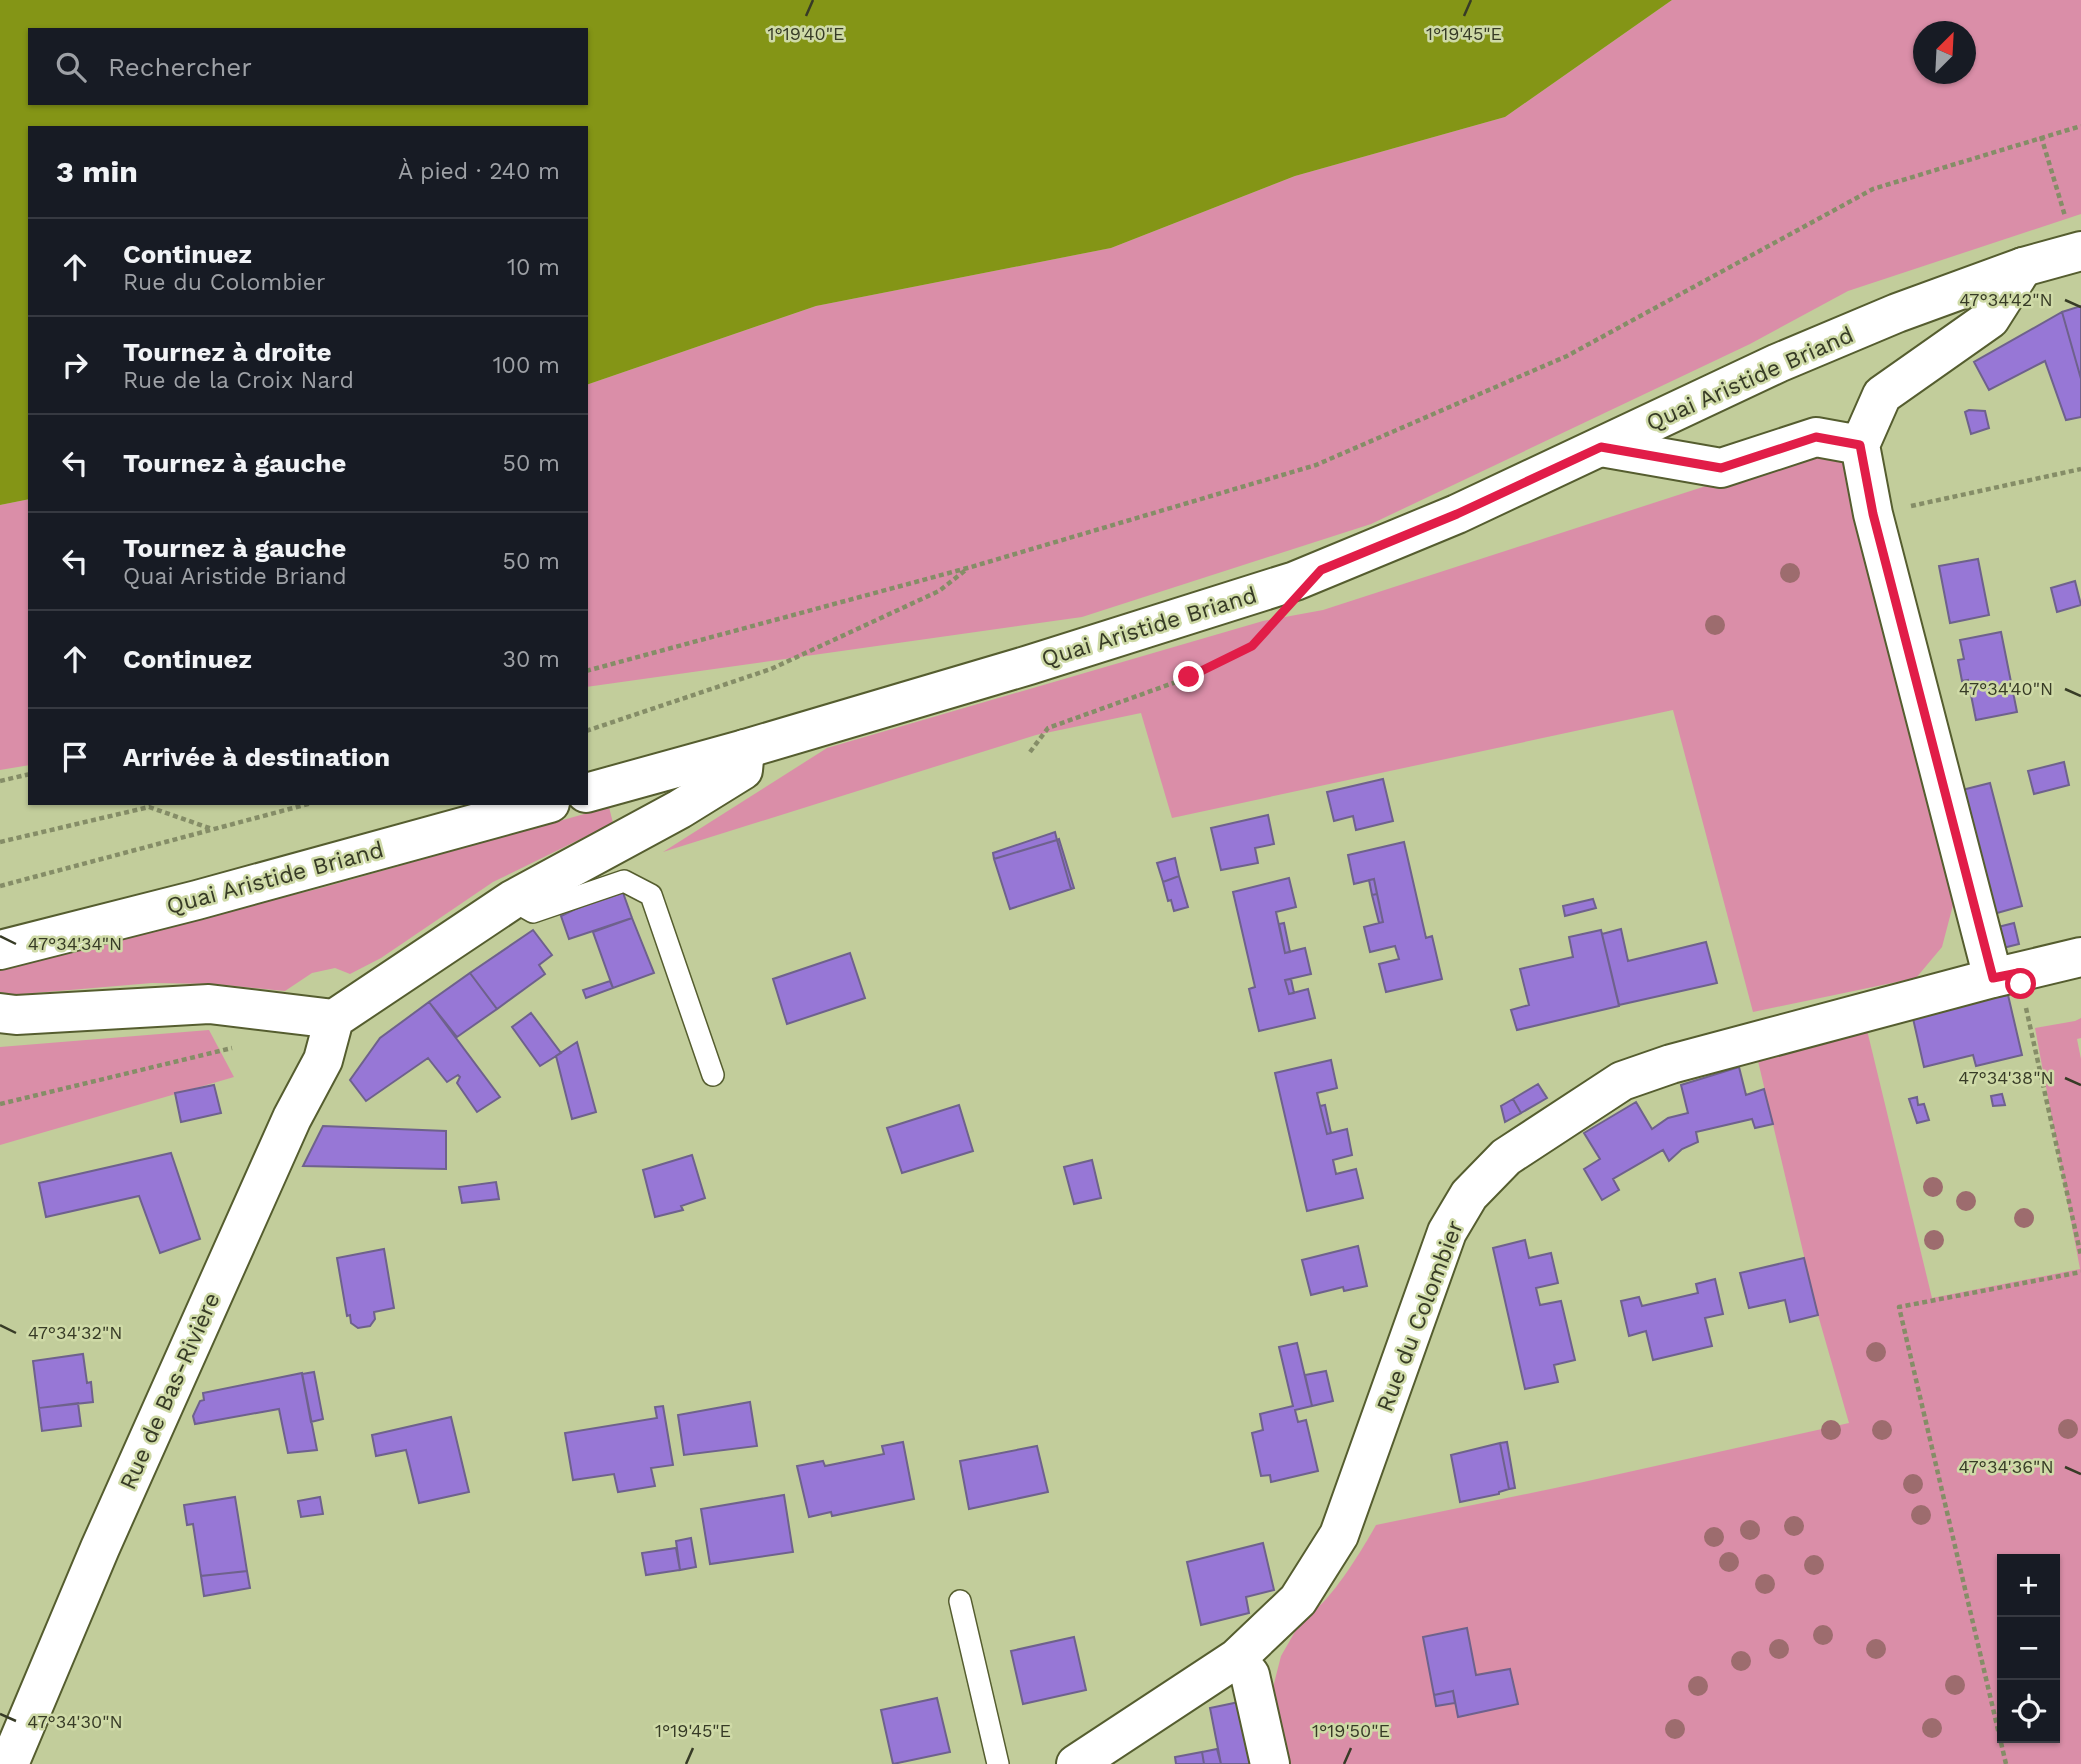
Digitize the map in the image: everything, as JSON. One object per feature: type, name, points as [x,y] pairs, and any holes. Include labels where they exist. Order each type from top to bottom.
[{"type":"street","name":"Quai Aristide Briand","points":[[588,792],[746,749],[1295,582],[1457,514],[1778,363],[1897,313],[2023,267],[2081,251]]},
{"type":"street","points":[[2005,975],[1873,514],[1860,445],[1882,395],[1990,320],[2023,267]]},
{"type":"street","points":[[1601,447],[1721,468],[1816,437],[1860,445]]},
{"type":"street","points":[[0,1013],[16,1015],[209,1004],[334,1019],[512,900],[680,809],[743,770],[746,749]]},
{"type":"street","name":"Quai Aristide Briand","points":[[0,950],[197,901],[543,805]]},
{"type":"street","name":"Rue du Colombier","points":[[1076,1764],[1237,1658],[1298,1600],[1339,1535],[1447,1232],[1469,1195],[1506,1157],[1622,1081],[1671,1065],[2081,957]]},
{"type":"street","name":"Rue de Bas-Rivière","points":[[9,1764],[100,1548],[292,1118],[323,1060],[334,1019]]},
{"type":"street","points":[[1237,1658],[1250,1675],[1270,1764]]},
{"type":"lane","points":[[512,900],[533,912],[624,881],[651,895],[713,1075]]},
{"type":"lane","points":[[960,1601],[998,1764]]},
{"type":"path","points":[[588,670],[971,566],[1316,465],[1567,356],[1873,188],[2040,136],[2081,126]]},
{"type":"path","points":[[2040,136],[2065,216]]},
{"type":"path","points":[[1873,514],[2081,469]]},
{"type":"path","points":[[588,730],[771,669],[939,592],[971,566]]},
{"type":"path","points":[[1030,752],[1048,728],[1189,677],[1252,646],[1269,627]]},
{"type":"path","points":[[0,781],[28,774]]},
{"type":"path","points":[[0,886],[305,805]]},
{"type":"path","points":[[0,842],[149,807],[213,830]]},
{"type":"path","points":[[2005,975],[2081,1256]]},
{"type":"path","points":[[0,1104],[236,1047]]},
{"type":"path","points":[[2006,1764],[1899,1307],[2081,1272]]},
{"type":"shaded area","points":[[0,0],[1672,0],[1505,117],[1295,176],[1111,248],[816,306],[588,384],[588,126],[28,126],[28,499],[0,505]]},
{"type":"shaded area","points":[[1672,0],[2081,0],[2081,214],[1848,291],[1750,344],[1371,524],[1082,617],[588,687],[588,384],[816,306],[1111,248],[1295,176],[1505,117]]},
{"type":"shaded area","points":[[1817,450],[1853,464],[1951,855],[1953,905],[1942,947],[1916,978],[1753,1012],[1673,710],[1172,818],[1141,713],[1036,735],[663,852],[827,748],[1263,621],[1323,610]]},
{"type":"shaded area","points":[[28,499],[28,765],[0,770],[0,505]]},
{"type":"shaded area","points":[[609,807],[613,823],[493,882],[381,958],[350,974],[335,968],[312,973],[285,991],[214,984],[152,983],[11,995],[0,992],[0,968],[321,888]]},
{"type":"shaded area","points":[[2081,1018],[2081,1038],[2077,1039],[2081,1059],[2081,1764],[1281,1764],[1268,1707],[1281,1656],[1304,1616],[1313,1611],[1334,1590],[1376,1525],[1849,1423],[1818,1315],[1758,1061],[1866,1026],[1932,1298],[2080,1269],[2035,1028]],"holes":[[[1467,1628],[1476,1675],[1510,1669],[1518,1704],[1458,1716],[1453,1691],[1434,1694],[1423,1637]]]},
{"type":"shaded area","points":[[209,1030],[234,1077],[0,1145],[0,1047]]},
{"type":"building","points":[[2081,306],[2081,379],[2062,312]]},
{"type":"building","points":[[2062,312],[2081,379],[2081,417],[2066,420],[2045,361],[1989,390],[1974,362]]},
{"type":"building","points":[[1985,411],[1989,428],[1971,434],[1965,412]]},
{"type":"building","points":[[1978,559],[1989,615],[1950,623],[1939,566]]},
{"type":"building","points":[[2075,581],[2081,605],[2057,612],[2051,588]]},
{"type":"building","points":[[2001,632],[2017,712],[1976,720],[1968,680],[1962,681],[1958,660],[1964,659],[1960,640]]},
{"type":"building","points":[[2064,762],[2069,785],[2034,794],[2028,771]]},
{"type":"building","points":[[1383,779],[1393,821],[1356,830],[1353,816],[1334,821],[1327,792]]},
{"type":"building","points":[[1990,783],[2022,906],[1990,915],[1958,791]]},
{"type":"building","points":[[1268,815],[1274,844],[1255,848],[1258,863],[1221,870],[1211,828]]},
{"type":"building","points":[[1055,832],[1057,840],[994,859],[993,853]]},
{"type":"building","points":[[1059,839],[1074,888],[1071,889],[1057,840]]},
{"type":"building","points":[[1057,840],[1071,889],[1010,909],[994,859]]},
{"type":"building","points":[[1404,842],[1426,938],[1432,936],[1442,979],[1386,992],[1379,964],[1399,959],[1395,946],[1370,952],[1364,927],[1383,922],[1374,879],[1354,884],[1348,855]]},
{"type":"building","points":[[1175,858],[1179,876],[1163,882],[1157,863]]},
{"type":"building","points":[[1179,876],[1188,907],[1174,911],[1163,882]]},
{"type":"building","points":[[1289,878],[1296,907],[1276,912],[1285,953],[1305,948],[1311,974],[1285,980],[1289,994],[1308,989],[1315,1018],[1259,1031],[1249,989],[1255,987],[1233,892]]},
{"type":"building","points":[[1374,879],[1377,894],[1372,895],[1369,880]]},
{"type":"building","points":[[621,887],[632,918],[569,939],[561,916]]},
{"type":"building","points":[[1377,894],[1383,922],[1379,923],[1372,895]]},
{"type":"building","points":[[1593,899],[1596,908],[1565,916],[1563,906]]},
{"type":"building","points":[[632,918],[654,973],[613,988],[593,932]]},
{"type":"building","points":[[1284,923],[1290,952],[1285,953],[1279,924]]},
{"type":"building","points":[[2014,923],[2019,944],[1999,949],[1994,928]]},
{"type":"building","points":[[1621,929],[1628,961],[1706,942],[1717,983],[1619,1005],[1602,934]]},
{"type":"building","points":[[533,930],[552,955],[539,965],[545,974],[497,1009],[470,973]]},
{"type":"building","points":[[1601,930],[1619,1006],[1517,1030],[1511,1010],[1529,1005],[1520,969],[1573,957],[1569,937]]},
{"type":"building","points":[[850,953],[865,998],[787,1024],[773,979]]},
{"type":"building","points":[[470,973],[497,1009],[457,1037],[429,1002]]},
{"type":"building","points":[[1291,979],[1294,993],[1289,994],[1285,980]]},
{"type":"building","points":[[610,981],[613,988],[586,998],[583,990]]},
{"type":"building","points":[[2008,995],[2022,1055],[1976,1066],[1973,1055],[1924,1067],[1912,1014]]},
{"type":"building","points":[[429,1002],[500,1097],[477,1112],[457,1083],[460,1077],[458,1075],[447,1082],[428,1058],[366,1101],[350,1080],[380,1038]]},
{"type":"building","points":[[531,1013],[561,1053],[540,1066],[512,1027]]},
{"type":"building","points":[[577,1042],[596,1112],[572,1119],[556,1056]]},
{"type":"building","points":[[1331,1060],[1337,1088],[1317,1093],[1320,1106],[1327,1134],[1347,1129],[1352,1155],[1333,1160],[1336,1174],[1356,1169],[1363,1198],[1307,1211],[1275,1073]]},
{"type":"building","points":[[1739,1067],[1746,1095],[1764,1089],[1773,1124],[1755,1128],[1752,1119],[1696,1132],[1698,1142],[1682,1149],[1669,1161],[1663,1150],[1613,1179],[1619,1190],[1602,1200],[1584,1169],[1600,1159],[1584,1133],[1636,1102],[1652,1129],[1668,1118],[1688,1113],[1681,1085]]},
{"type":"building","points":[[1538,1084],[1547,1098],[1521,1113],[1513,1099]]},
{"type":"building","points":[[214,1085],[221,1113],[181,1122],[175,1093]]},
{"type":"building","points":[[2002,1094],[2005,1105],[1993,1106],[1991,1096]]},
{"type":"building","points":[[1917,1097],[1918,1105],[1924,1104],[1929,1120],[1917,1123],[1909,1099]]},
{"type":"building","points":[[1513,1099],[1521,1113],[1505,1122],[1501,1106]]},
{"type":"building","points":[[959,1105],[973,1151],[902,1173],[887,1128]]},
{"type":"building","points":[[1325,1105],[1331,1133],[1327,1134],[1320,1106]]},
{"type":"building","points":[[323,1126],[446,1131],[446,1169],[303,1166]]},
{"type":"building","points":[[171,1153],[200,1239],[160,1253],[139,1196],[46,1217],[39,1183]]},
{"type":"building","points":[[692,1155],[705,1198],[681,1206],[683,1210],[655,1217],[643,1170]]},
{"type":"building","points":[[1092,1160],[1101,1198],[1074,1204],[1064,1167]]},
{"type":"building","points":[[496,1182],[499,1199],[462,1203],[459,1187]]},
{"type":"building","points":[[1525,1240],[1529,1258],[1551,1253],[1558,1283],[1536,1288],[1540,1305],[1561,1301],[1575,1360],[1554,1365],[1558,1382],[1525,1389],[1493,1248]]},
{"type":"building","points":[[1358,1246],[1367,1286],[1344,1291],[1343,1287],[1311,1295],[1302,1260]]},
{"type":"building","points":[[384,1249],[394,1308],[374,1312],[375,1319],[370,1326],[358,1328],[351,1323],[350,1315],[347,1316],[337,1258]]},
{"type":"building","points":[[1804,1258],[1818,1315],[1790,1322],[1785,1300],[1749,1308],[1740,1273]]},
{"type":"building","points":[[1715,1279],[1723,1314],[1705,1318],[1712,1346],[1653,1360],[1646,1331],[1629,1336],[1621,1301],[1639,1297],[1642,1306],[1698,1293],[1696,1284]]},
{"type":"building","points":[[1297,1343],[1312,1406],[1295,1410],[1298,1422],[1306,1420],[1318,1471],[1271,1482],[1270,1475],[1261,1476],[1252,1433],[1263,1430],[1260,1414],[1293,1406],[1279,1347]]},
{"type":"building","points":[[83,1354],[87,1383],[91,1382],[93,1402],[39,1408],[33,1361]]},
{"type":"building","points":[[1326,1371],[1333,1401],[1312,1406],[1305,1375]]},
{"type":"building","points":[[314,1372],[323,1419],[311,1422],[302,1374]]},
{"type":"building","points":[[302,1373],[317,1450],[288,1453],[279,1409],[195,1424],[193,1416],[200,1401],[204,1400],[203,1393]]},
{"type":"building","points":[[750,1402],[757,1446],[684,1455],[678,1415]]},
{"type":"building","points":[[78,1403],[81,1426],[42,1431],[39,1408]]},
{"type":"building","points":[[663,1406],[673,1465],[651,1468],[655,1486],[618,1492],[614,1474],[573,1480],[565,1433],[657,1418],[655,1407]]},
{"type":"building","points":[[451,1417],[469,1492],[419,1503],[406,1450],[376,1456],[372,1435]]},
{"type":"building","points":[[903,1442],[914,1499],[832,1516],[831,1512],[809,1517],[797,1466],[823,1461],[825,1466],[884,1454],[882,1446]]},
{"type":"building","points":[[1507,1442],[1515,1488],[1509,1489],[1500,1443]]},
{"type":"building","points":[[1500,1443],[1509,1489],[1499,1494],[1460,1502],[1451,1455]]},
{"type":"building","points":[[1037,1446],[1048,1492],[969,1509],[960,1461]]},
{"type":"building","points":[[784,1495],[793,1552],[710,1564],[701,1509]]},
{"type":"building","points":[[235,1497],[247,1571],[201,1576],[193,1524],[187,1525],[184,1505]]},
{"type":"building","points":[[320,1497],[323,1514],[301,1517],[298,1501]]},
{"type":"building","points":[[691,1538],[696,1567],[680,1570],[676,1541]]},
{"type":"building","points":[[1263,1543],[1274,1590],[1246,1597],[1249,1613],[1201,1625],[1187,1562]]},
{"type":"building","points":[[676,1548],[680,1570],[646,1575],[642,1553]]},
{"type":"building","points":[[247,1571],[250,1588],[204,1596],[201,1576]]},
{"type":"building","points":[[1467,1628],[1476,1675],[1510,1669],[1518,1704],[1458,1717],[1453,1691],[1434,1695],[1423,1637]]},
{"type":"building","points":[[1074,1637],[1086,1690],[1023,1704],[1011,1651]]},
{"type":"building","points":[[1453,1691],[1455,1703],[1436,1706],[1434,1695]]},
{"type":"building","points":[[937,1698],[950,1752],[893,1764],[881,1710]]},
{"type":"building","points":[[1239,1702],[1253,1764],[1221,1764],[1210,1708]]},
{"type":"building","points":[[1217,1749],[1221,1764],[1204,1764],[1202,1752]]},
{"type":"building","points":[[1202,1752],[1204,1764],[1176,1764],[1175,1757]]},
{"type":"route","points":[[1189,677],[1252,646],[1321,570],[1457,514],[1601,447],[1721,468],[1816,437],[1860,445],[1873,514],[1993,978],[2018,973],[2021,984]]}]
